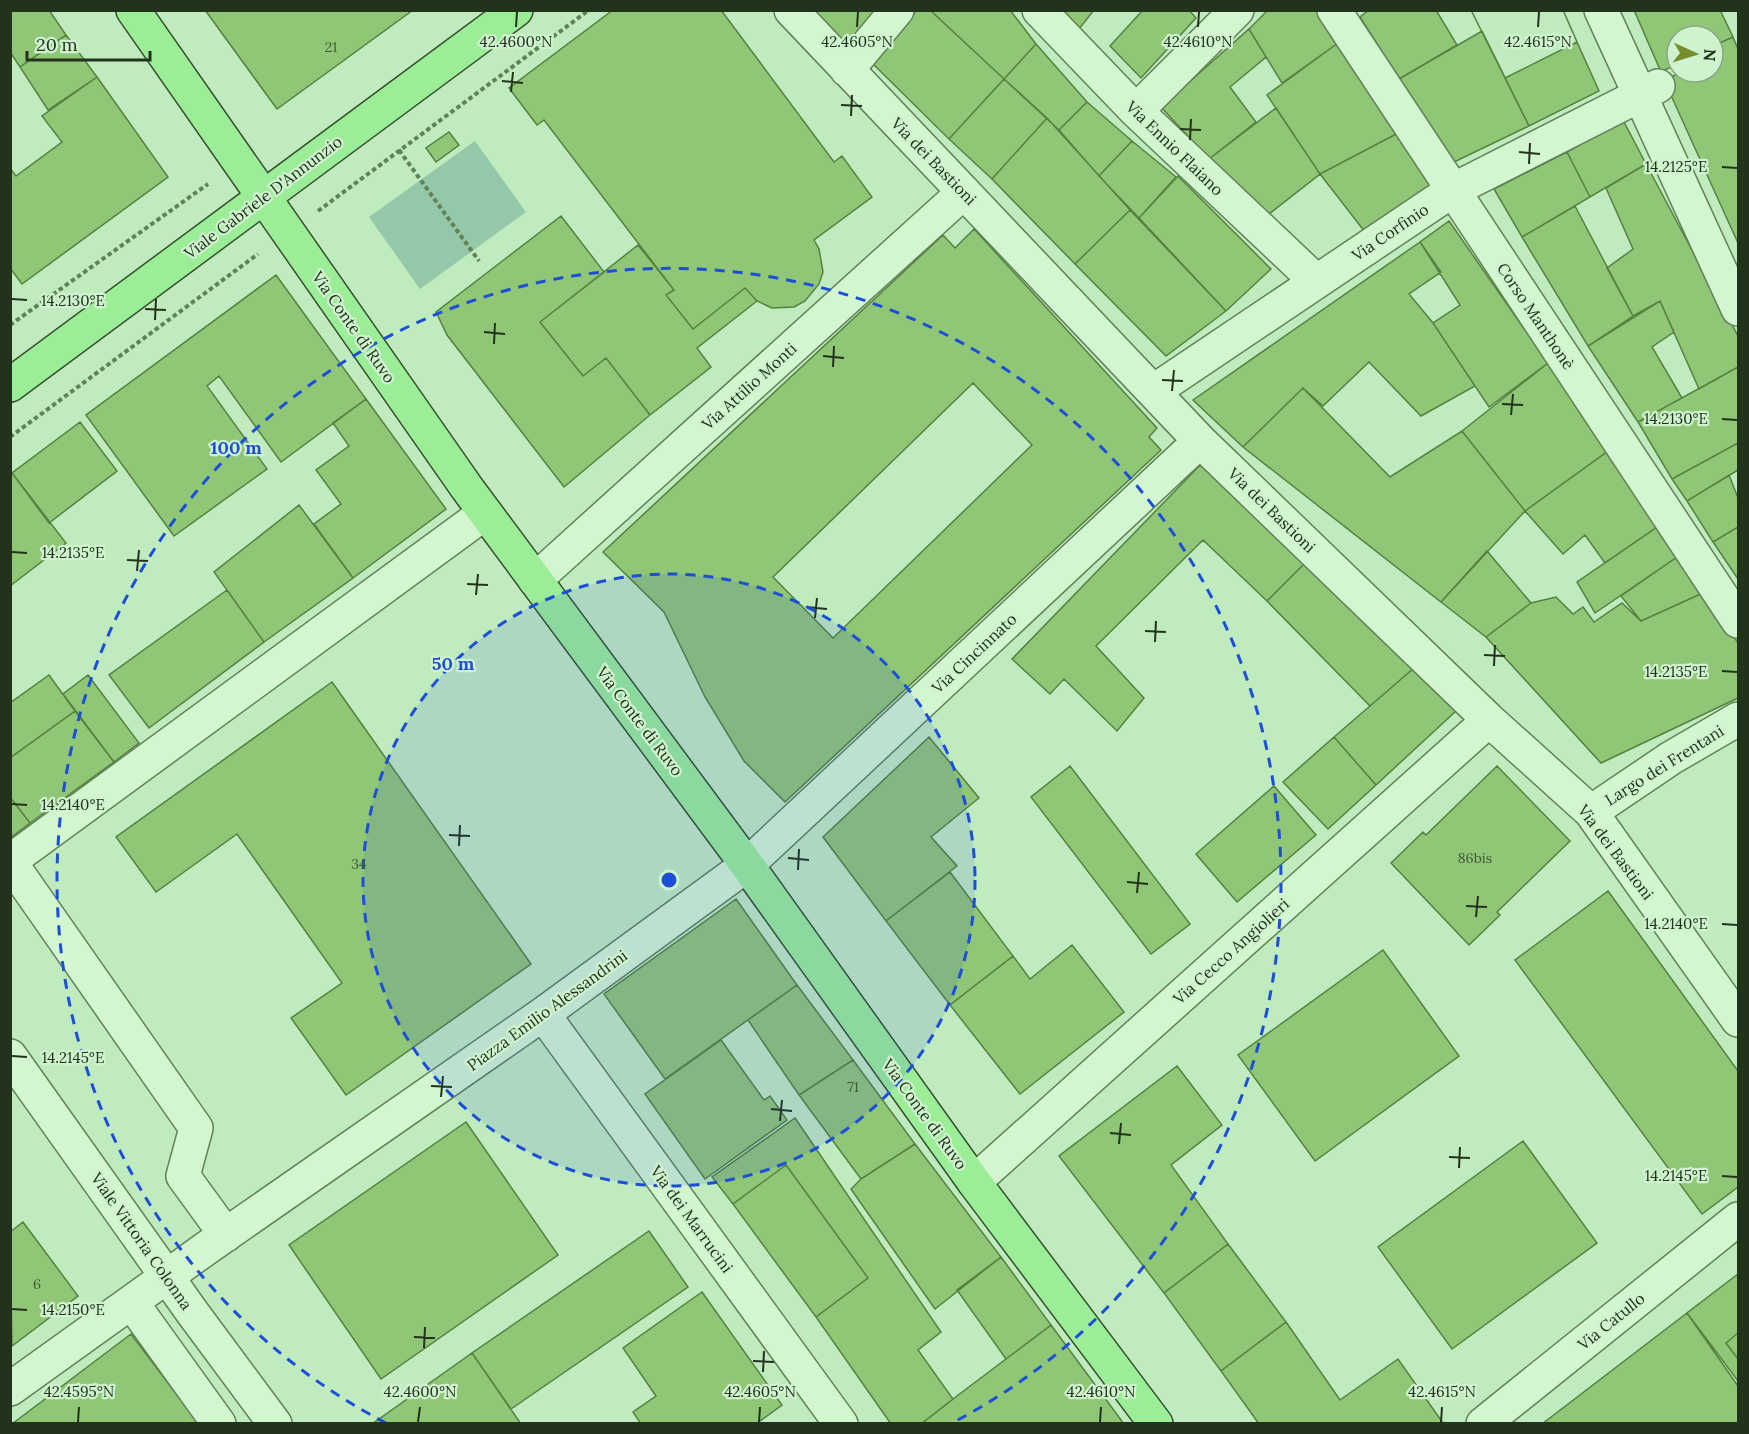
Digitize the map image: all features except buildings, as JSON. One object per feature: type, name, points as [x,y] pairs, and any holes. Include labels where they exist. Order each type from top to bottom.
[{"type":"main road","name":"Via Conte di Ruvo","points":[[133,10],[486,513],[747,865],[974,1182],[1156,1424]]},
{"type":"main road","name":"Viale Gabriele D'Annunzio","points":[[10,385],[516,10]]},
{"type":"street","name":"Via dei Bastioni","points":[[791,10],[1200,441],[1489,720],[1591,812],[1686,938],[1738,1020]]},
{"type":"street","points":[[847,70],[897,10]]},
{"type":"street","name":"Via Ennio Flaiano","points":[[1039,10],[1136,111],[1316,280]]},
{"type":"street","points":[[1136,111],[1237,10]]},
{"type":"street","name":"Corso Manthonè","points":[[1334,10],[1738,621]]},
{"type":"street","points":[[1601,10],[1648,90],[1738,309]]},
{"type":"street","name":"Via Corfinio","points":[[1154,391],[1453,190],[1648,90]]},
{"type":"street","name":"Via Attilio Monti","points":[[535,580],[964,192]]},
{"type":"street","name":"Via Cincinnato","points":[[747,865],[1200,441]]},
{"type":"street","points":[[226,1235],[183,1176],[196,1128],[10,862],[486,513]]},
{"type":"street","name":"Largo dei Frentani","points":[[1591,812],[1671,758],[1738,719]]},
{"type":"street","name":"Via Cecco Angiolieri","points":[[974,1182],[1489,720]]},
{"type":"street","name":"Piazza Emilio Alessandrini","points":[[10,1389],[543,1014],[747,865]]},
{"type":"street","name":"Via dei Marrucini","points":[[543,1014],[841,1424]]},
{"type":"street","name":"Viale Vittoria Colonna","points":[[10,1056],[275,1424]]},
{"type":"street","name":"Via Catullo","points":[[1483,1424],[1738,1218]]},
{"type":"street","points":[[132,1303],[219,1424]]},
{"type":"path","points":[[10,437],[589,10]]},
{"type":"path","points":[[399,150],[479,261]]},
{"type":"path","points":[[10,325],[239,162]]},
{"type":"green space","points":[[475,141],[526,212],[420,289],[369,217]]}]
